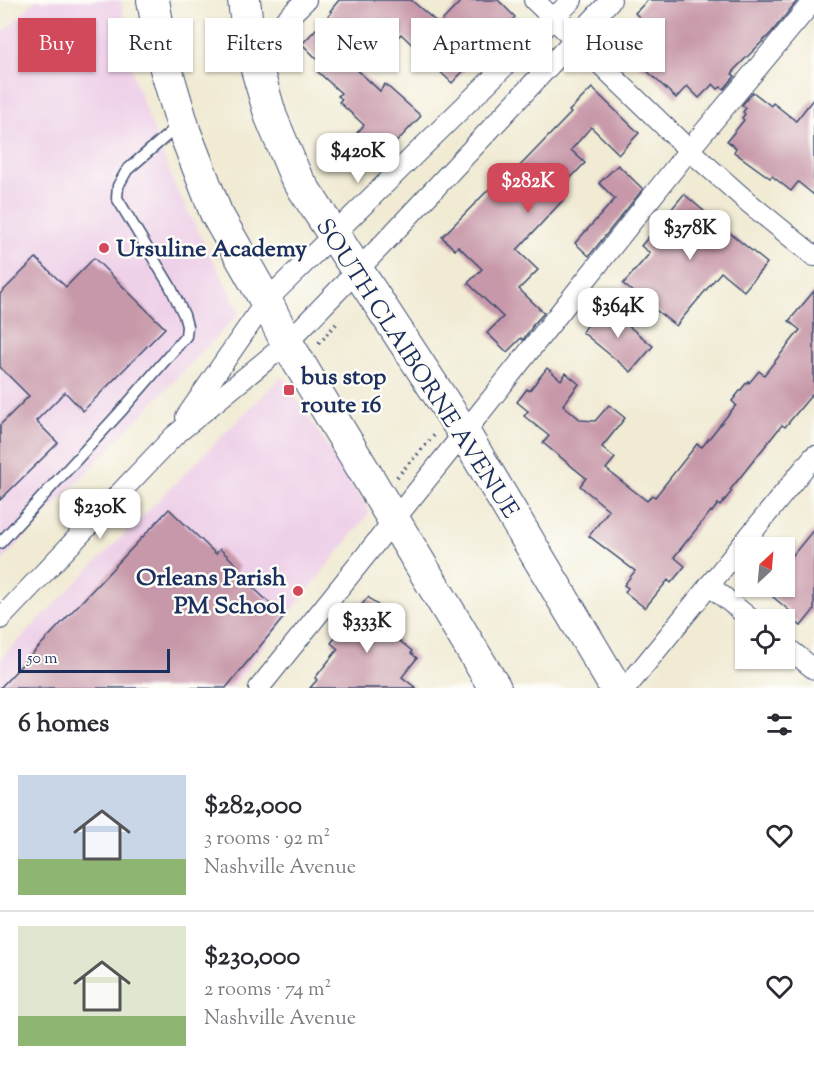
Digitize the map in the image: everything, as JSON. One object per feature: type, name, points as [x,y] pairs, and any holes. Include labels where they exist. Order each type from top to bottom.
[{"type":"main road","points":[[153,0],[164,62],[182,123],[216,213],[287,343],[495,688]]},
{"type":"main road","name":"SOUTH CLAIBORNE AVENUE","points":[[244,0],[246,18]]},
{"type":"main road","name":"SOUTH CLAIBORNE AVENUE","points":[[258,72],[271,117],[296,177],[357,272],[451,432],[616,688]]},
{"type":"street","points":[[287,18],[306,0]]},
{"type":"street","points":[[534,0],[564,29]]},
{"type":"street","points":[[174,436],[266,301],[572,0]]},
{"type":"street","points":[[594,18],[611,0]]},
{"type":"street","points":[[259,688],[394,520],[451,432],[814,0]]},
{"type":"street","points":[[0,619],[174,436],[287,343],[357,272],[564,51]]},
{"type":"street","points":[[609,72],[689,150],[814,256]]},
{"type":"street","points":[[626,688],[814,456]]},
{"type":"street","points":[[709,585],[738,609]]},
{"type":"street","points":[[795,654],[814,669]]},
{"type":"lane","points":[[0,543],[123,409],[186,336],[187,326],[184,315],[170,286],[117,198],[118,186],[127,170],[182,123]]},
{"type":"path","points":[[395,479],[451,432]]},
{"type":"shaded area","name":"Ursuline Academy","points":[[36,0],[121,0],[124,18],[108,18],[108,72],[133,72],[174,184],[240,312],[0,563],[0,35]]},
{"type":"shaded area","points":[[282,376],[370,512],[231,688],[0,688],[0,659]]},
{"type":"building","points":[[339,0],[411,0],[432,18],[411,18],[411,44],[401,34],[399,36],[399,18],[326,18],[332,12],[330,11]]},
{"type":"building","points":[[462,0],[498,0],[515,17],[445,18]]},
{"type":"building","points":[[648,0],[798,0],[771,33],[734,70],[732,74],[735,76],[724,89],[721,87],[718,89],[713,84],[699,98],[687,86],[676,98],[648,72],[665,72],[665,18],[640,18],[635,13]]},
{"type":"building","points":[[315,30],[315,57],[303,45]]},
{"type":"building","points":[[318,72],[360,72],[380,91],[385,84],[421,116],[383,156],[357,133],[364,125],[339,102],[342,99],[338,96],[341,93]]},
{"type":"building","points":[[441,72],[462,72],[452,83]]},
{"type":"building","points":[[592,88],[639,133],[619,154],[591,127],[571,150],[585,163],[557,192],[564,199],[517,250],[538,270],[519,289],[544,313],[523,340],[521,338],[507,352],[487,333],[503,317],[468,283],[482,269],[458,246],[455,250],[442,237],[506,169],[511,174],[515,171]]},
{"type":"building","points":[[753,92],[771,106],[773,103],[796,121],[814,98],[814,195],[798,182],[791,191],[772,176],[770,178],[734,152],[736,148],[727,141],[744,120],[743,112],[746,108],[742,105]]},
{"type":"building","points":[[618,165],[643,189],[589,256],[575,243],[615,199],[599,183]]},
{"type":"building","points":[[684,194],[767,263],[744,291],[721,272],[676,326],[623,284],[650,253],[641,246]]},
{"type":"building","points":[[36,258],[66,287],[94,258],[165,328],[83,411],[65,392],[36,421],[58,443],[0,500],[0,425],[29,396],[0,367],[0,294]]},
{"type":"building","points":[[814,291],[814,392],[785,427],[782,425],[720,506],[718,504],[711,511],[674,557],[685,566],[671,583],[668,580],[645,608],[625,592],[628,588],[624,585],[635,571],[589,536],[609,510],[580,486],[586,478],[543,443],[549,436],[524,416],[528,411],[517,402],[547,368],[561,380],[566,373],[579,384],[563,405],[581,420],[595,421],[609,405],[625,418],[602,447],[615,458],[606,469],[647,501],[652,495],[655,497],[697,444],[702,447],[736,405],[732,401],[748,381],[749,383],[759,371],[764,375],[800,330],[789,321]]},
{"type":"building","points":[[604,306],[653,346],[631,372],[582,332]]},
{"type":"building","points":[[169,509],[216,554],[220,549],[239,567],[236,571],[284,617],[226,688],[0,688]]},
{"type":"building","points":[[814,529],[814,610],[801,626],[795,621],[795,609],[787,609],[773,597],[795,597],[795,552]]},
{"type":"building","points":[[368,597],[394,619],[385,629],[412,651],[411,653],[417,658],[402,677],[416,688],[310,688],[338,649],[331,643]]},
{"type":"place","name":"Ursuline Academy","points":[[104,248]]},
{"type":"place","name":"bus stop route 16","points":[[289,390]]},
{"type":"place","name":"Orleans Parish PM School","points":[[298,591]]}]
